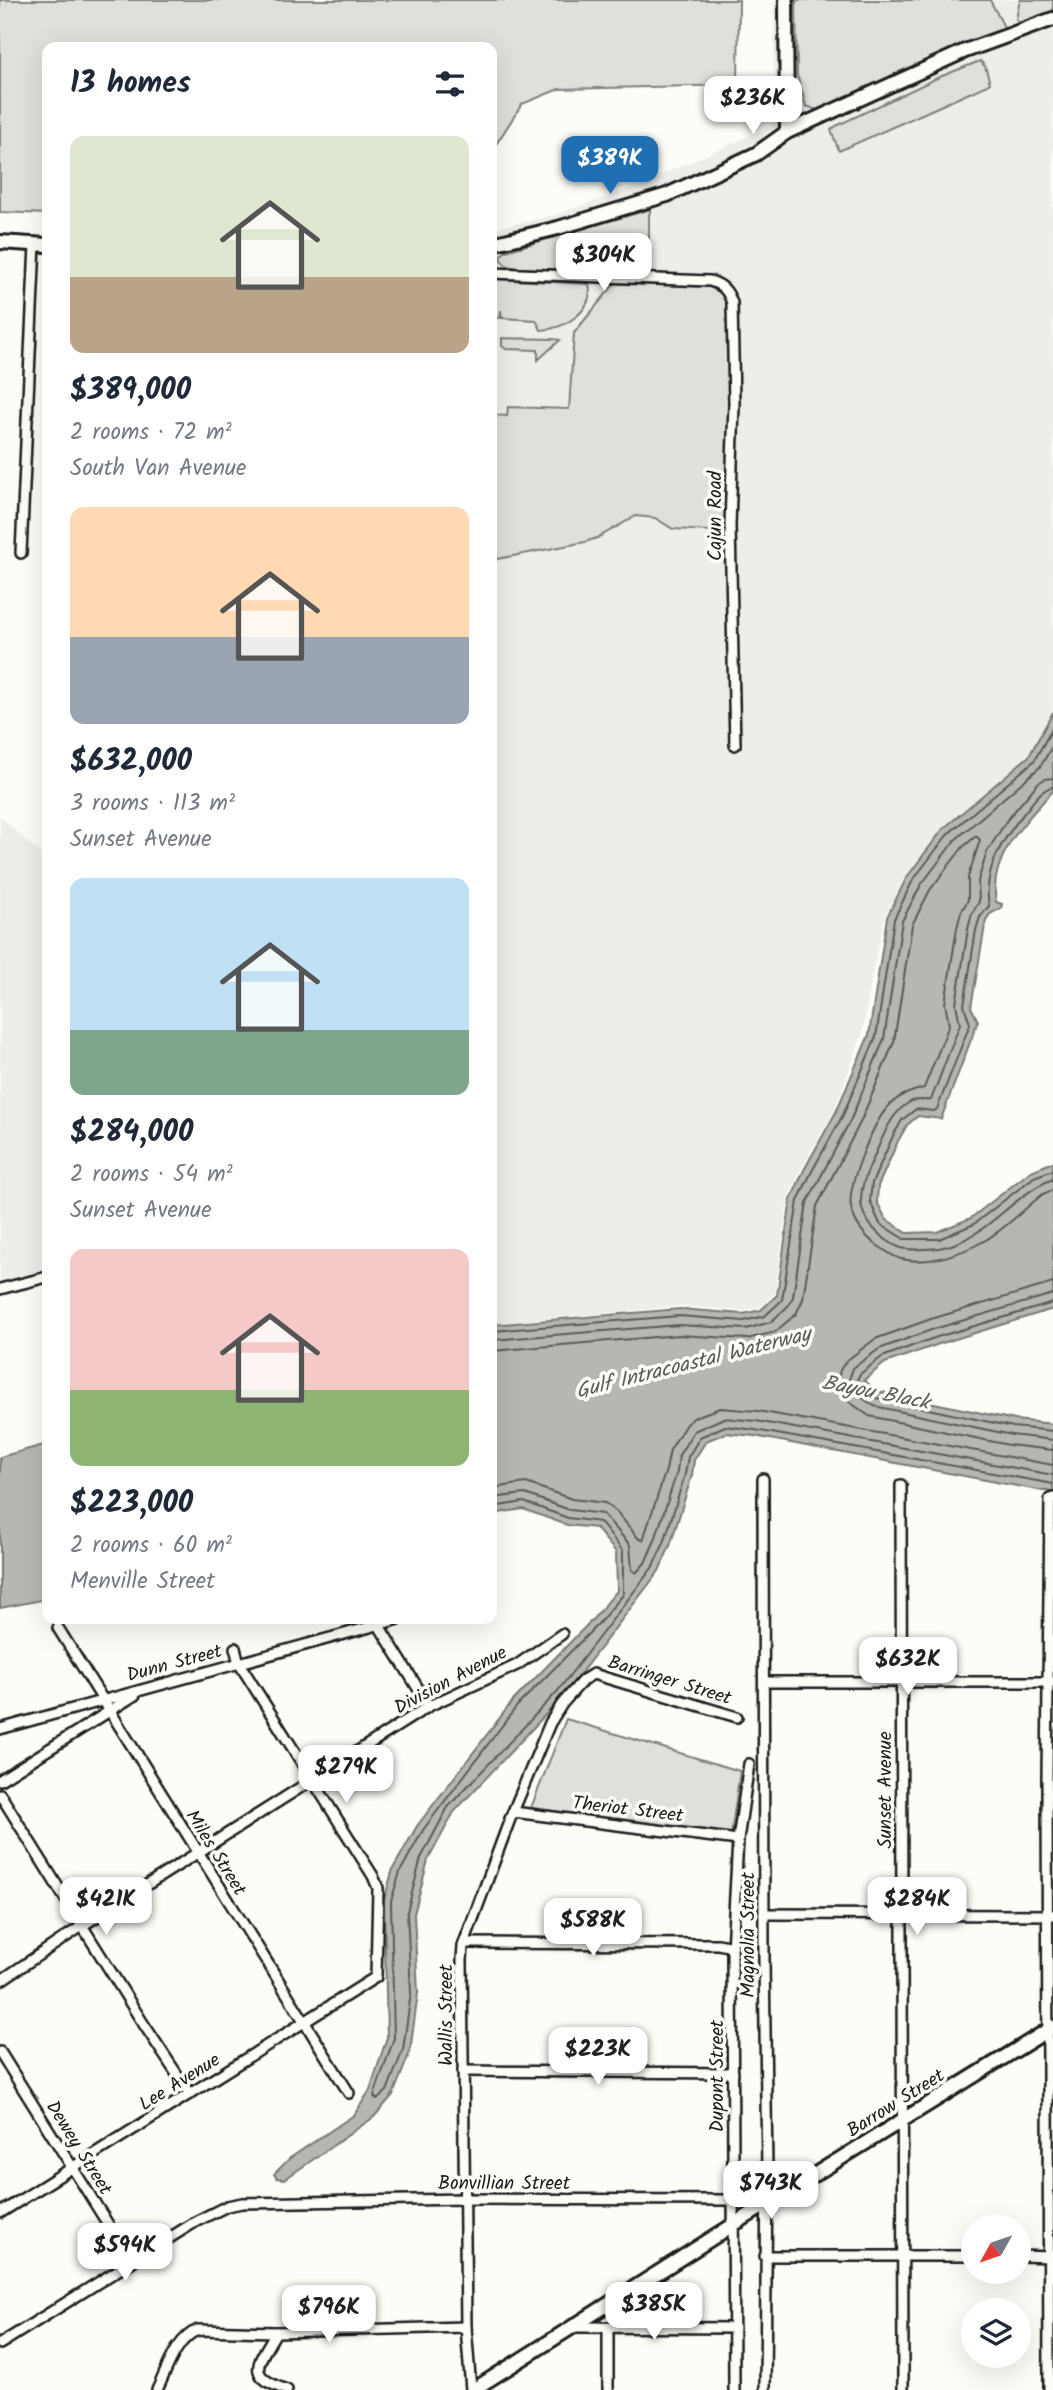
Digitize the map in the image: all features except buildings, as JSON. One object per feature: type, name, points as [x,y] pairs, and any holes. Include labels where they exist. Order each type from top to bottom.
[{"type":"main road","points":[[786,0],[787,132]]},
{"type":"main road","points":[[497,243],[650,201],[756,154],[787,132],[965,51],[1053,19]]},
{"type":"main road","points":[[0,242],[41,244]]},
{"type":"main road","name":"Barrow Street","points":[[472,2390],[1051,2028]]},
{"type":"street","points":[[21,553],[41,244]]},
{"type":"street","name":"Cajun Road","points":[[497,273],[710,281],[726,289],[732,303],[734,404],[730,526],[735,745]]},
{"type":"street","points":[[0,1289],[42,1278]]},
{"type":"street","name":"Magnolia Street","points":[[763,1479],[767,2204],[765,2390]]},
{"type":"street","name":"Sunset Avenue","points":[[901,1485],[903,2390]]},
{"type":"street","points":[[1049,2390],[1050,1499],[1053,1498]]},
{"type":"street","points":[[378,1624],[429,1706]]},
{"type":"street","name":"Dunn Street","points":[[0,1729],[378,1624]]},
{"type":"street","name":"Miles Street","points":[[58,1628],[349,2093]]},
{"type":"street","name":"Division Avenue","points":[[0,1981],[429,1706],[517,1665],[562,1634]]},
{"type":"street","points":[[235,1648],[239,1663],[313,1781]]},
{"type":"street","name":"Barringer Street","points":[[593,1674],[737,1717]]},
{"type":"street","name":"Wallis Street","points":[[472,2390],[466,2327],[462,1960],[465,1943],[513,1812],[550,1723],[562,1703],[583,1679],[593,1674]]},
{"type":"street","points":[[764,1682],[1050,1682]]},
{"type":"street","points":[[0,1780],[145,1689]]},
{"type":"street","name":"Dupont Street","points":[[734,2390],[732,1950],[738,1840],[749,1764]]},
{"type":"street","name":"Lee Avenue","points":[[0,2213],[376,1977],[378,1888],[313,1781]]},
{"type":"street","points":[[0,1794],[190,2094]]},
{"type":"street","name":"Theriot Street","points":[[513,1812],[738,1840]]},
{"type":"street","points":[[764,1914],[1051,1915]]},
{"type":"street","points":[[465,1943],[718,1944],[728,1946],[732,1950]]},
{"type":"street","name":"Dewey Street","points":[[0,2052],[131,2261]]},
{"type":"street","points":[[463,2071],[733,2073]]},
{"type":"street","name":"Bonvillian Street","points":[[0,2344],[213,2212],[242,2203],[464,2199],[733,2200],[767,2204]]},
{"type":"street","points":[[765,2256],[961,2256]]},
{"type":"street","points":[[1031,2256],[1051,2257]]},
{"type":"street","points":[[157,2390],[181,2343],[188,2333],[198,2330],[275,2332],[466,2327]]},
{"type":"street","points":[[574,2327],[734,2328]]},
{"type":"street","points":[[608,2327],[608,2390]]},
{"type":"street","points":[[275,2332],[257,2365],[260,2376],[267,2383],[287,2390]]},
{"type":"shaded area","points":[[0,0],[739,0],[738,85],[559,89],[522,104],[497,143],[497,42],[42,42],[42,214],[0,212]]},
{"type":"shaded area","points":[[774,0],[1053,0],[1053,709],[1028,755],[942,828],[906,876],[885,916],[862,1035],[834,1111],[788,1198],[775,1293],[760,1307],[743,1311],[680,1306],[497,1324],[497,228],[554,215],[622,192],[774,125]]},
{"type":"shaded area","points":[[796,0],[990,0],[1004,27],[1003,31],[817,110],[806,106],[797,75]]},
{"type":"shaded area","points":[[1020,0],[1053,0],[1053,15],[1020,25],[1016,19]]},
{"type":"shaded area","points":[[980,61],[985,66],[990,83],[839,151],[831,130],[836,126],[937,78]]},
{"type":"shaded area","points":[[651,209],[649,264],[646,274],[520,268],[507,265],[500,256],[506,251]]},
{"type":"shaded area","points":[[497,279],[589,284],[590,294],[583,310],[559,326],[541,330],[536,320],[502,318],[501,310],[500,318],[497,318]]},
{"type":"shaded area","points":[[615,283],[711,287],[720,292],[729,307],[729,532],[673,529],[655,518],[636,516],[585,542],[497,559],[497,415],[507,416],[508,407],[569,409],[574,333]]},
{"type":"shaded area","points":[[502,338],[560,340],[538,360],[538,350],[506,349],[502,346]]},
{"type":"shaded area","points":[[0,816],[42,855],[42,1271],[0,1283]]},
{"type":"shaded area","points":[[566,1719],[740,1771],[731,1835],[531,1808]]},
{"type":"water","points":[[1053,712],[1053,791],[1011,841],[998,870],[996,902],[1002,904],[1001,908],[990,914],[986,920],[971,1007],[978,1021],[941,1119],[918,1116],[907,1125],[878,1186],[877,1202],[886,1219],[907,1233],[937,1232],[971,1218],[1031,1171],[1053,1162],[1053,1309],[885,1363],[864,1380],[877,1391],[1015,1420],[1053,1424],[1053,1491],[754,1436],[726,1433],[706,1441],[694,1460],[692,1475],[670,1546],[659,1571],[563,1696],[454,1812],[428,1860],[414,1914],[418,1993],[410,2052],[393,2095],[374,2117],[285,2179],[277,2178],[274,2174],[290,2158],[354,2115],[370,2090],[387,2037],[384,1900],[393,1869],[417,1826],[512,1702],[617,1591],[616,1552],[596,1528],[567,1525],[523,1509],[497,1513],[497,1325],[680,1309],[743,1314],[761,1310],[777,1295],[791,1199],[836,1112],[869,1035],[887,917],[907,877],[943,829],[1029,756]]},
{"type":"water","points":[[42,1445],[42,1600],[0,1608],[0,1457]]},
{"type":"water label","name":"Gulf Intracoastal Waterway","points":[[693,1362]]},
{"type":"water label","name":"Bayou Black","points":[[876,1392]]}]
